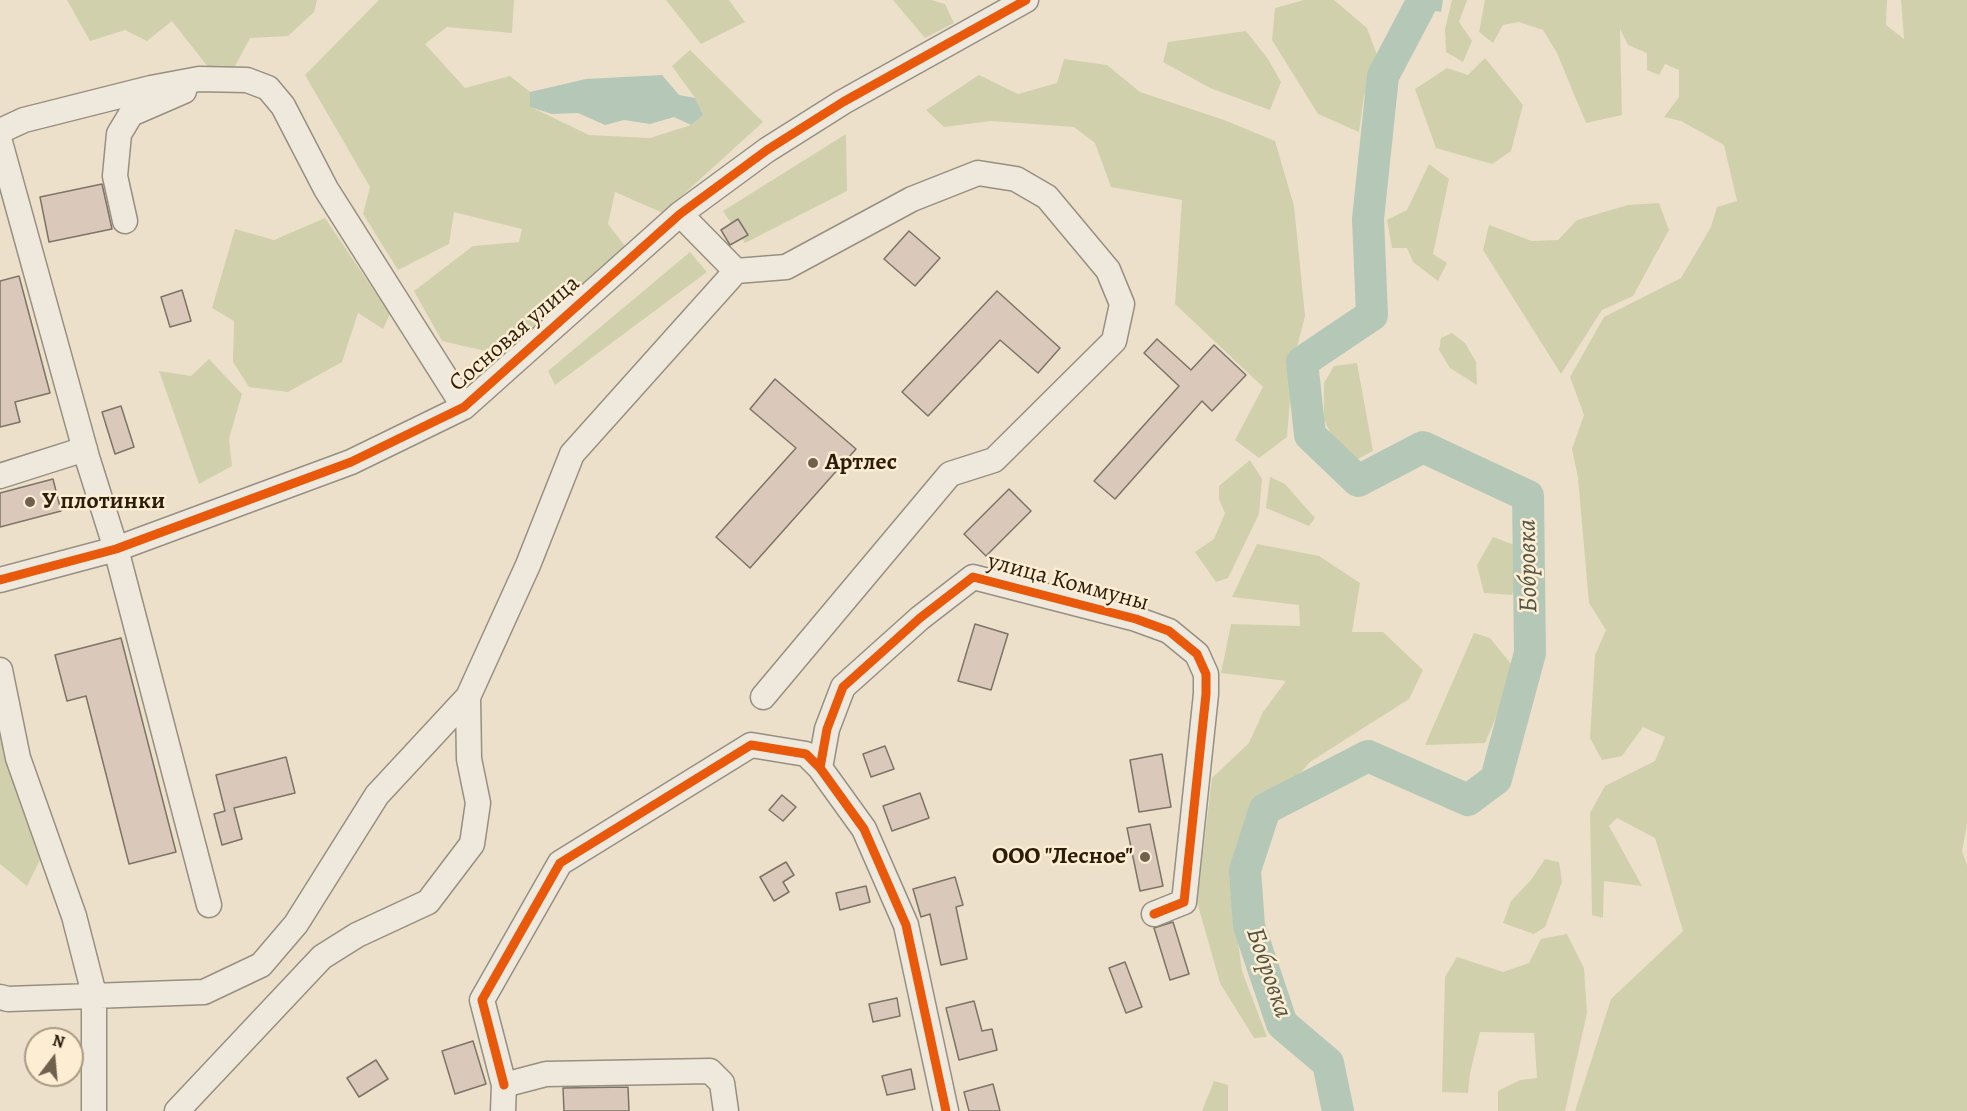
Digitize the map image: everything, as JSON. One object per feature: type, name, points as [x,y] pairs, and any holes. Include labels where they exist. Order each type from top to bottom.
[{"type":"street","name":"Сосновая улица","points":[[0,580],[117,549],[351,462],[464,407],[680,214],[767,150],[843,102],[1026,0]]},
{"type":"street","points":[[125,220],[115,176],[119,134],[131,114],[186,91],[199,79]]},
{"type":"street","points":[[0,131],[24,120],[151,88],[199,79],[248,80],[268,88],[284,106],[326,189],[464,407]]},
{"type":"street","points":[[0,142],[85,450],[117,549],[209,905]]},
{"type":"street","points":[[0,997],[8,999],[94,994],[204,992],[261,964],[296,924],[377,795],[468,697],[528,565],[572,454],[736,271],[786,267],[912,199],[978,173],[1016,179],[1047,197],[1108,270],[1122,304],[1114,341],[994,460],[950,474],[763,698]]},
{"type":"street","points":[[680,214],[736,271]]},
{"type":"street","points":[[0,476],[85,450]]},
{"type":"street","name":"улица Коммуны","points":[[820,768],[827,729],[843,687],[920,618],[973,577],[1136,619],[1169,631],[1197,654],[1206,674],[1206,694],[1184,902],[1154,914]]},
{"type":"street","points":[[0,670],[18,758],[74,916],[94,994],[94,1111]]},
{"type":"street","points":[[177,1111],[322,957],[357,934],[428,902],[472,844],[478,803],[469,759],[468,697]]},
{"type":"street","points":[[503,1111],[504,1085],[482,1000],[560,863],[751,745],[806,754],[820,768],[864,829],[906,925],[946,1111]]},
{"type":"street","points":[[504,1085],[546,1074],[710,1071],[722,1083],[726,1111]]},
{"type":"green space","points":[[67,0],[317,0],[314,12],[288,36],[250,38],[233,70],[208,67],[172,21],[147,41],[125,30],[90,41]]},
{"type":"green space","points":[[379,0],[514,0],[512,33],[447,27],[425,44],[465,88],[510,76],[530,92],[531,107],[589,135],[650,138],[691,125],[702,115],[695,98],[672,66],[690,50],[763,122],[663,213],[615,192],[608,224],[625,246],[526,336],[494,353],[442,341],[414,291],[473,246],[519,242],[522,229],[454,212],[449,244],[398,270],[363,214],[370,187],[305,75]]},
{"type":"green space","points":[[666,0],[729,0],[745,22],[701,44]]},
{"type":"green space","points":[[893,0],[931,0],[945,4],[954,23],[925,38]]},
{"type":"green space","points":[[1304,0],[1334,0],[1367,28],[1380,63],[1364,96],[1359,132],[1318,114],[1272,40],[1275,8]]},
{"type":"green space","points":[[1452,0],[1467,0],[1459,22],[1472,41],[1463,62],[1446,52],[1445,29]]},
{"type":"green space","points":[[1485,0],[1887,0],[1886,25],[1904,39],[1901,0],[1967,0],[1967,824],[1962,851],[1967,865],[1967,1111],[1575,1111],[1611,999],[1683,931],[1655,838],[1617,818],[1609,826],[1642,886],[1604,881],[1603,918],[1592,915],[1590,813],[1605,786],[1655,761],[1665,737],[1643,727],[1622,756],[1602,760],[1590,738],[1595,655],[1606,630],[1589,603],[1578,478],[1572,449],[1584,415],[1570,377],[1604,317],[1681,278],[1711,227],[1717,207],[1737,201],[1724,145],[1681,121],[1664,117],[1679,97],[1679,70],[1665,64],[1659,75],[1647,70],[1647,53],[1628,45],[1620,29],[1622,115],[1586,123],[1557,53],[1543,30],[1519,22],[1503,25],[1493,43],[1479,32]]},
{"type":"green space","points":[[1246,31],[1268,59],[1281,82],[1270,110],[1210,88],[1163,62],[1168,42]]},
{"type":"green space","points":[[1485,58],[1523,105],[1511,151],[1492,164],[1436,148],[1415,89],[1447,68],[1468,75]]},
{"type":"green space","points":[[1064,59],[1107,65],[1140,92],[1224,120],[1275,141],[1294,206],[1305,316],[1293,363],[1287,437],[1259,458],[1235,440],[1263,387],[1175,304],[1182,200],[1111,187],[1095,143],[1074,127],[991,121],[944,127],[926,110],[979,75],[1018,94],[1057,83]]},
{"type":"green space","points":[[846,134],[847,191],[745,243],[723,211]]},
{"type":"green space","points":[[1429,164],[1449,179],[1433,254],[1447,263],[1438,281],[1413,262],[1407,248],[1392,248],[1387,220],[1407,210]]},
{"type":"green space","points":[[1659,203],[1669,230],[1633,296],[1602,310],[1561,374],[1483,250],[1489,225],[1532,241],[1558,240],[1577,220],[1628,205]]},
{"type":"green space","points":[[325,218],[390,314],[383,329],[358,313],[342,362],[288,392],[249,387],[233,362],[234,321],[212,308],[235,229],[274,240]]},
{"type":"green space","points":[[690,252],[707,272],[555,385],[548,371]]},
{"type":"green space","points":[[1452,333],[1465,343],[1476,362],[1477,385],[1450,368],[1439,350],[1441,338]]},
{"type":"green space","points":[[209,359],[242,394],[229,439],[232,466],[199,484],[159,371],[191,376]]},
{"type":"green space","points":[[1357,363],[1373,451],[1356,460],[1338,448],[1324,420],[1324,383],[1334,366]]},
{"type":"green space","points":[[1250,460],[1262,479],[1259,514],[1228,578],[1216,582],[1195,552],[1214,539],[1225,513],[1219,499],[1219,486]]},
{"type":"green space","points":[[1270,477],[1285,484],[1315,518],[1309,526],[1266,508]]},
{"type":"green space","points":[[1493,537],[1520,547],[1522,575],[1512,595],[1484,593],[1477,565]]},
{"type":"green space","points":[[1257,544],[1319,556],[1360,583],[1352,632],[1383,632],[1423,670],[1409,699],[1310,762],[1291,784],[1256,799],[1239,860],[1234,914],[1242,971],[1267,1037],[1254,1038],[1220,983],[1197,902],[1212,778],[1249,743],[1263,712],[1286,681],[1221,673],[1231,624],[1300,626],[1299,605],[1232,597]]},
{"type":"green space","points":[[1474,633],[1490,638],[1516,670],[1485,743],[1425,745]]},
{"type":"green space","points":[[0,727],[44,852],[27,886],[0,864]]},
{"type":"green space","points":[[1545,859],[1559,862],[1562,882],[1545,927],[1534,934],[1503,923],[1511,901],[1531,880]]},
{"type":"green space","points":[[1567,934],[1584,968],[1587,1013],[1565,1111],[1498,1111],[1498,1091],[1520,1080],[1537,1078],[1534,1033],[1480,1032],[1470,1073],[1468,1093],[1442,1092],[1445,977],[1457,957],[1503,972],[1529,963],[1541,939]]},
{"type":"green space","points":[[1214,1081],[1228,1085],[1228,1111],[1202,1111]]},
{"type":"shaded area","points":[[1410,0],[1443,0],[1441,12],[1410,6]]},
{"type":"shaded area","points":[[662,75],[679,95],[695,98],[703,115],[691,125],[674,117],[650,124],[624,120],[605,125],[578,113],[552,114],[530,107],[530,92],[586,79]]},
{"type":"building","points":[[102,184],[112,229],[49,242],[40,197]]},
{"type":"building","points":[[738,219],[748,235],[730,245],[721,230]]},
{"type":"building","points":[[909,231],[940,258],[915,286],[884,259]]},
{"type":"building","points":[[19,276],[50,393],[15,402],[20,422],[0,427],[0,281]]},
{"type":"building","points":[[182,290],[191,321],[170,327],[161,297]]},
{"type":"building","points":[[997,291],[1060,348],[1038,373],[1000,340],[928,416],[902,392]]},
{"type":"building","points":[[1157,339],[1191,370],[1214,345],[1246,375],[1212,411],[1202,401],[1115,499],[1094,481],[1179,386],[1144,353]]},
{"type":"building","name":"Артлес","points":[[775,379],[856,449],[750,568],[716,537],[796,448],[750,409]]},
{"type":"building","points":[[121,406],[134,447],[115,454],[102,412]]},
{"type":"building","name":"У плотинки","points":[[53,479],[61,511],[0,527],[0,493]]},
{"type":"building","points":[[1009,489],[1031,511],[986,556],[964,534]]},
{"type":"building","points":[[975,624],[1008,634],[991,690],[958,681]]},
{"type":"building","points":[[121,638],[176,852],[129,864],[86,696],[67,701],[55,655]]},
{"type":"building","points":[[885,746],[894,769],[871,777],[863,754]]},
{"type":"building","points":[[1162,754],[1171,807],[1139,812],[1130,760]]},
{"type":"building","points":[[286,757],[295,793],[234,808],[242,839],[222,845],[214,814],[225,811],[216,775]]},
{"type":"building","points":[[920,793],[929,818],[892,831],[883,806]]},
{"type":"building","points":[[782,795],[796,807],[783,821],[769,810]]},
{"type":"building","name":"ООО \"Лесное\"","points":[[1150,824],[1163,886],[1140,891],[1127,828]]},
{"type":"building","points":[[786,862],[794,875],[783,882],[789,892],[774,901],[760,877]]},
{"type":"building","points":[[955,877],[963,905],[956,907],[967,959],[941,965],[930,914],[921,917],[913,889]]},
{"type":"building","points":[[866,886],[870,902],[840,910],[836,893]]},
{"type":"building","name":"ООО \"Лесное\"","points":[[1173,922],[1189,974],[1170,980],[1154,928]]},
{"type":"building","points":[[1125,962],[1142,1007],[1126,1013],[1109,968]]},
{"type":"building","points":[[897,998],[900,1016],[873,1022],[869,1004]]},
{"type":"building","points":[[974,1001],[982,1031],[992,1029],[997,1050],[959,1060],[946,1008]]},
{"type":"building","points":[[473,1041],[486,1084],[455,1094],[442,1051]]},
{"type":"building","points":[[376,1060],[388,1079],[359,1097],[347,1078]]},
{"type":"building","points":[[911,1069],[915,1089],[887,1095],[882,1076]]},
{"type":"building","points":[[993,1084],[1000,1111],[969,1111],[964,1092]]},
{"type":"building","points":[[628,1087],[629,1111],[564,1111],[563,1088]]},
{"type":"waterway","name":"Бобровка","points":[[1338,1111],[1328,1063],[1282,1024],[1249,926],[1245,870],[1265,809],[1368,756],[1468,800],[1496,779],[1530,653],[1528,496],[1423,447],[1358,481],[1310,435],[1302,362],[1372,315],[1368,219],[1383,76],[1423,0]]},
{"type":"cycle path","points":[[0,580],[116,549],[351,462],[464,407],[680,214],[767,150],[843,102],[1026,0]]},
{"type":"cycle path","points":[[946,1111],[906,925],[864,829],[820,768],[827,729],[843,687],[920,618],[973,577],[1136,619],[1169,631],[1197,654],[1206,674],[1206,694],[1184,902],[1154,914]]},
{"type":"cycle path","points":[[504,1085],[482,1000],[560,863],[751,745],[806,754],[820,768]]},
{"type":"place","name":"Артлес","points":[[813,463]]},
{"type":"place","name":"У плотинки","points":[[30,502]]},
{"type":"place","name":"ООО \"Лесное\"","points":[[1145,857]]}]
